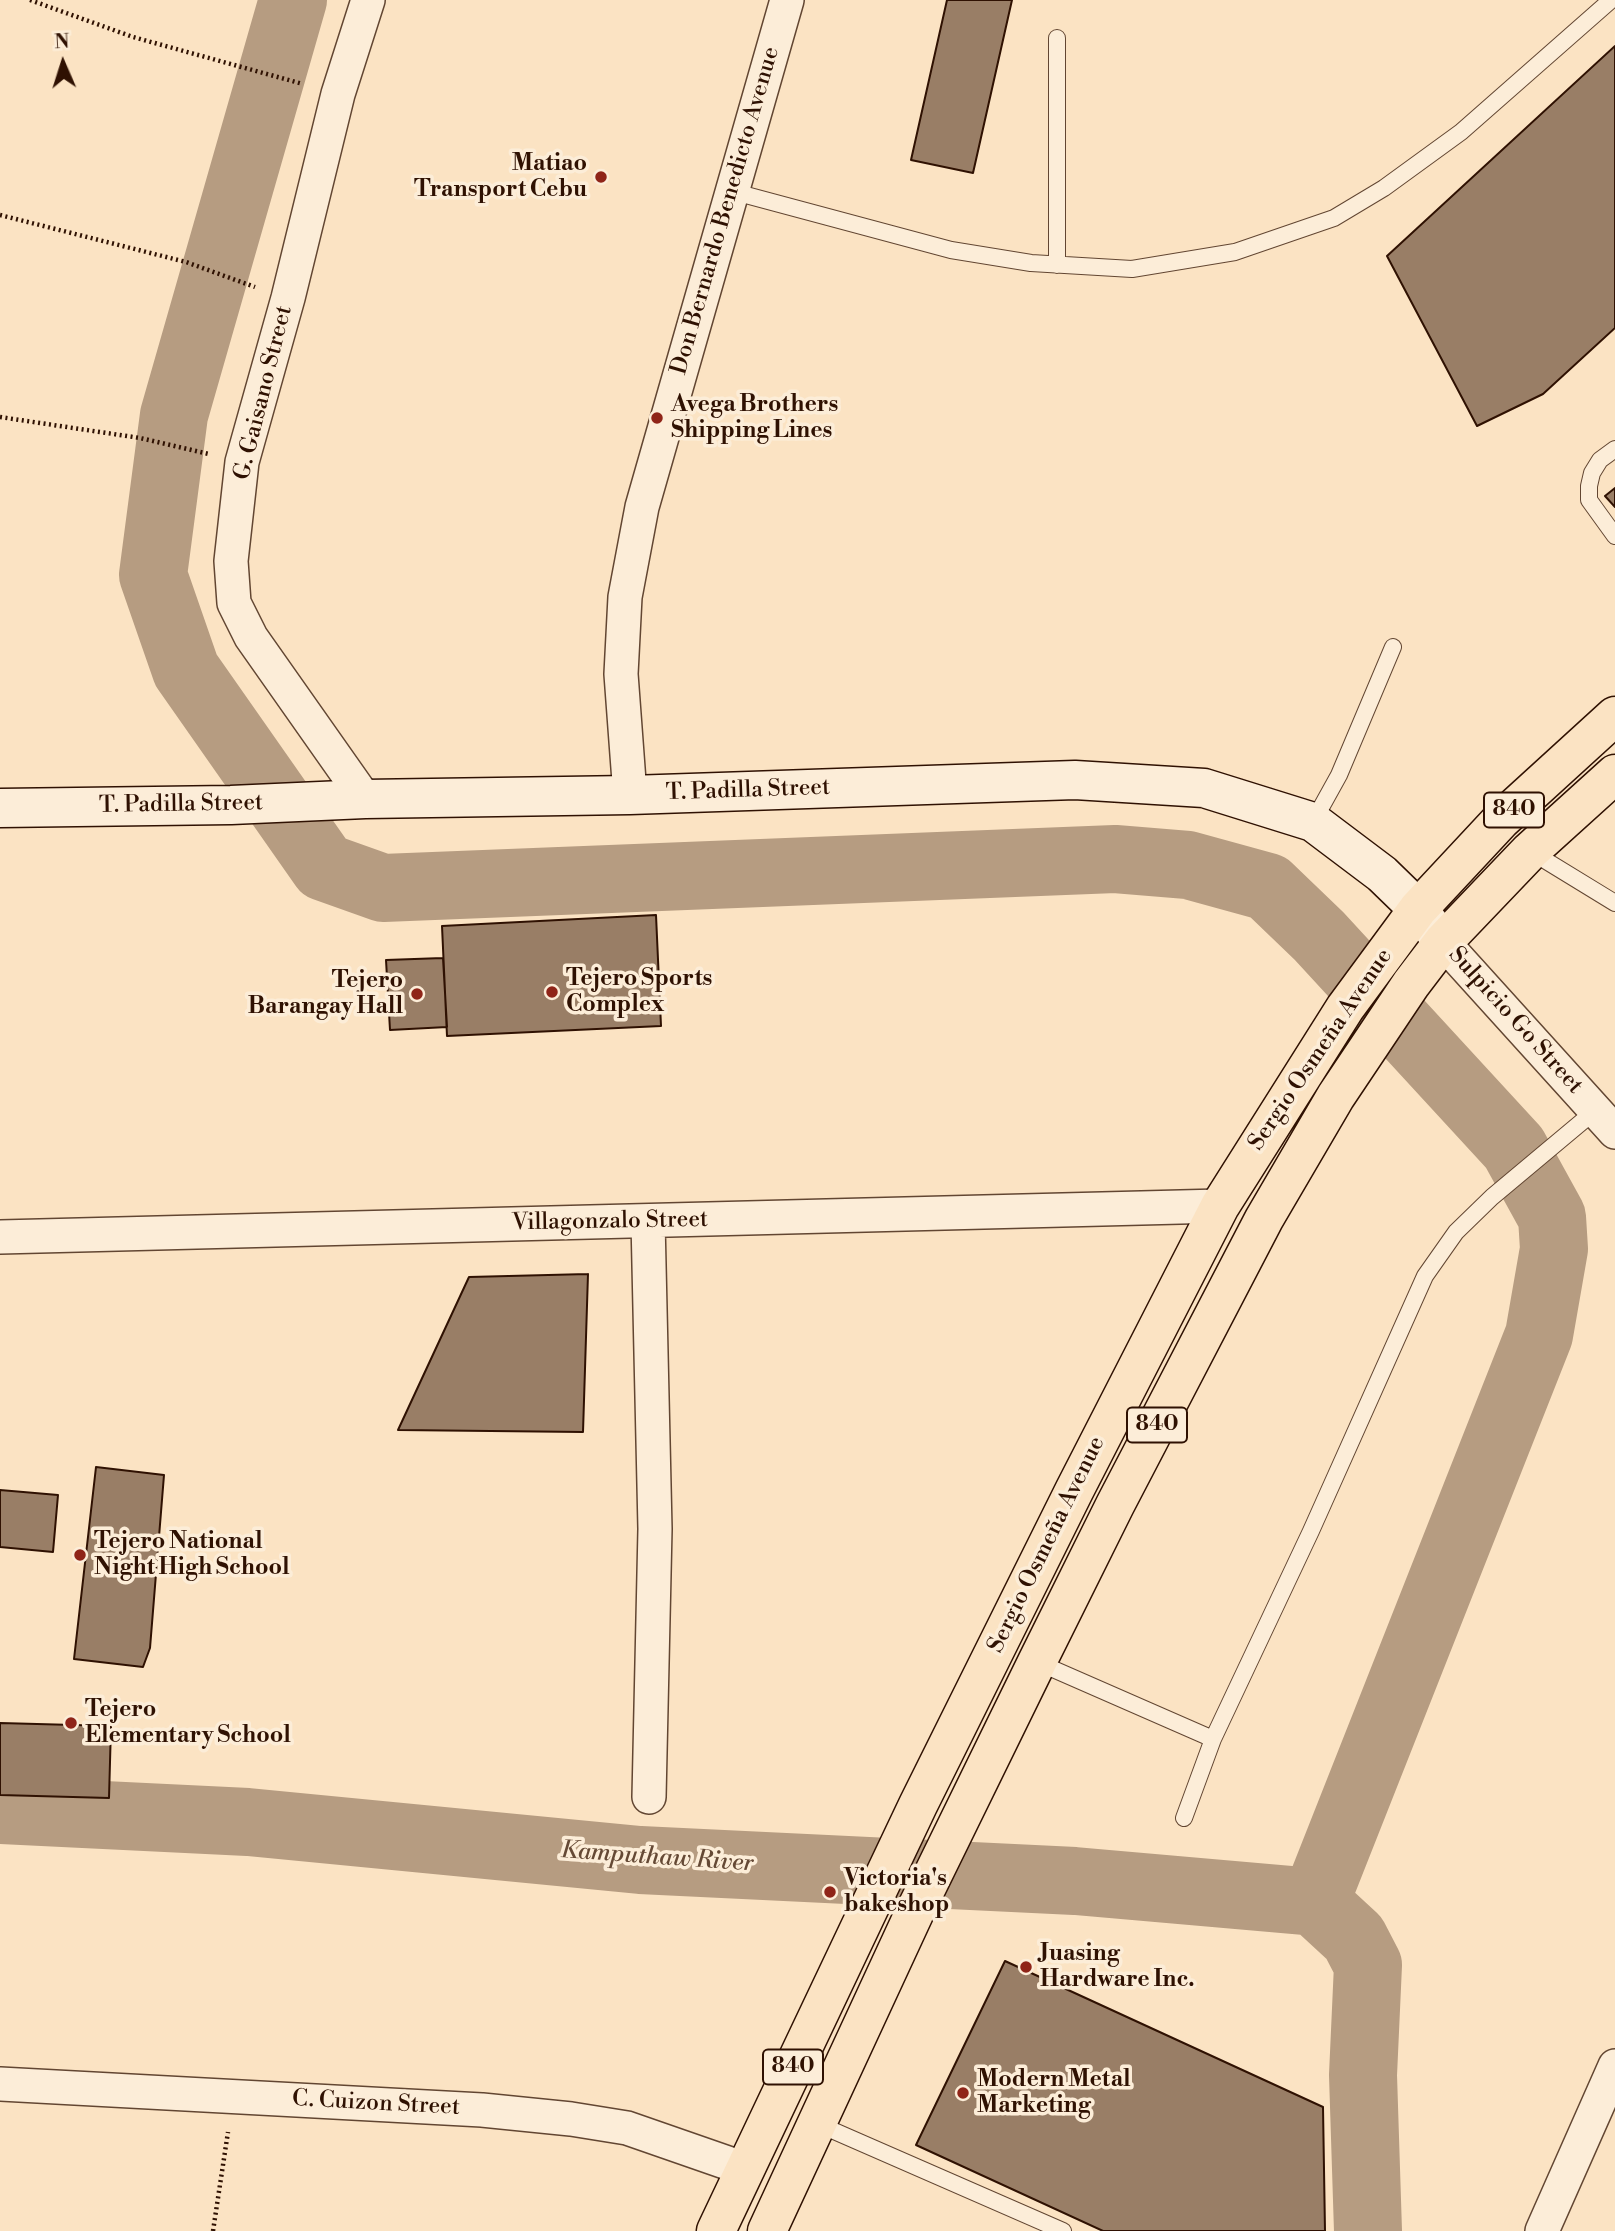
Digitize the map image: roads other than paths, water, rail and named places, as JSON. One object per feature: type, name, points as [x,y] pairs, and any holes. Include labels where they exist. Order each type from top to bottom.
[{"type":"highway","name":"Sergio Osmeña Avenue","points":[[716,2231],[918,1805],[1220,1206],[1345,1008],[1418,909],[1502,820],[1615,716]]},
{"type":"highway","name":"Sergio Osmeña Avenue","points":[[767,2231],[918,1905],[1037,1662],[1264,1219],[1336,1096],[1411,984],[1443,942],[1530,851],[1615,774]]},
{"type":"street","name":"G. Gaisano Street","points":[[365,799],[251,637],[234,603],[231,561],[242,462],[288,298],[338,94],[368,0]]},
{"type":"street","name":"Don Bernardo Benedicto Avenue","points":[[630,795],[621,674],[625,597],[642,507],[787,0]]},
{"type":"street","name":"T. Padilla Street","points":[[0,807],[231,805],[365,799],[630,795],[1075,780],[1204,788],[1313,822],[1382,874],[1418,909],[1443,942]]},
{"type":"street","name":"Sulpicio Go Street","points":[[1443,942],[1605,1121]]},
{"type":"street","name":"Villagonzalo Street","points":[[0,1237],[1220,1206]]},
{"type":"street","points":[[648,1221],[655,1529],[649,1797]]},
{"type":"street","points":[[1542,2231],[1615,2066]]},
{"type":"street","name":"C. Cuizon Street","points":[[0,2084],[482,2110],[571,2119],[627,2127],[745,2169]]},
{"type":"lane","points":[[731,191],[951,250],[1031,263],[1132,270],[1235,252],[1334,218],[1384,188],[1461,132],[1611,0]]},
{"type":"lane","points":[[1057,38],[1057,265]]},
{"type":"lane","points":[[1615,449],[1600,460],[1592,473],[1589,486],[1589,500],[1615,536]]},
{"type":"lane","points":[[1313,822],[1339,775],[1393,647]]},
{"type":"lane","points":[[1530,851],[1615,903]]},
{"type":"lane","points":[[1184,1818],[1213,1739],[1426,1276],[1456,1232],[1492,1197],[1549,1149],[1605,1121]]},
{"type":"lane","points":[[1037,1662],[1213,1739]]},
{"type":"lane","points":[[818,2124],[1063,2231]]},
{"type":"waterway","points":[[293,0],[174,415],[153,575],[186,670],[324,867],[383,888],[1115,859],[1188,865],[1268,887],[1319,936],[1514,1148],[1552,1217],[1554,1249],[1539,1335],[1315,1902]]},
{"type":"waterway","name":"Kamputhaw River","points":[[0,1810],[248,1822],[640,1860],[1075,1881],[1315,1902]]},
{"type":"waterway","points":[[1315,1902],[1354,1938],[1368,1965],[1363,2075],[1368,2231]]},
{"type":"place","name":"Matiao Transport Cebu","points":[[601,177]]},
{"type":"place","name":"Avega Brothers Shipping Lines","points":[[657,418]]},
{"type":"place","name":"Tejero Sports Complex","points":[[552,992]]},
{"type":"place","name":"Tejero Barangay Hall","points":[[417,994]]},
{"type":"place","name":"Tejero National Night High School","points":[[80,1555]]},
{"type":"place","name":"Tejero Elementary School","points":[[71,1723]]},
{"type":"place","name":"Victoria's bakeshop","points":[[830,1892]]},
{"type":"place","name":"Juasing Hardware Inc.","points":[[1026,1967]]},
{"type":"place","name":"Modern Metal Marketing","points":[[963,2093]]}]
